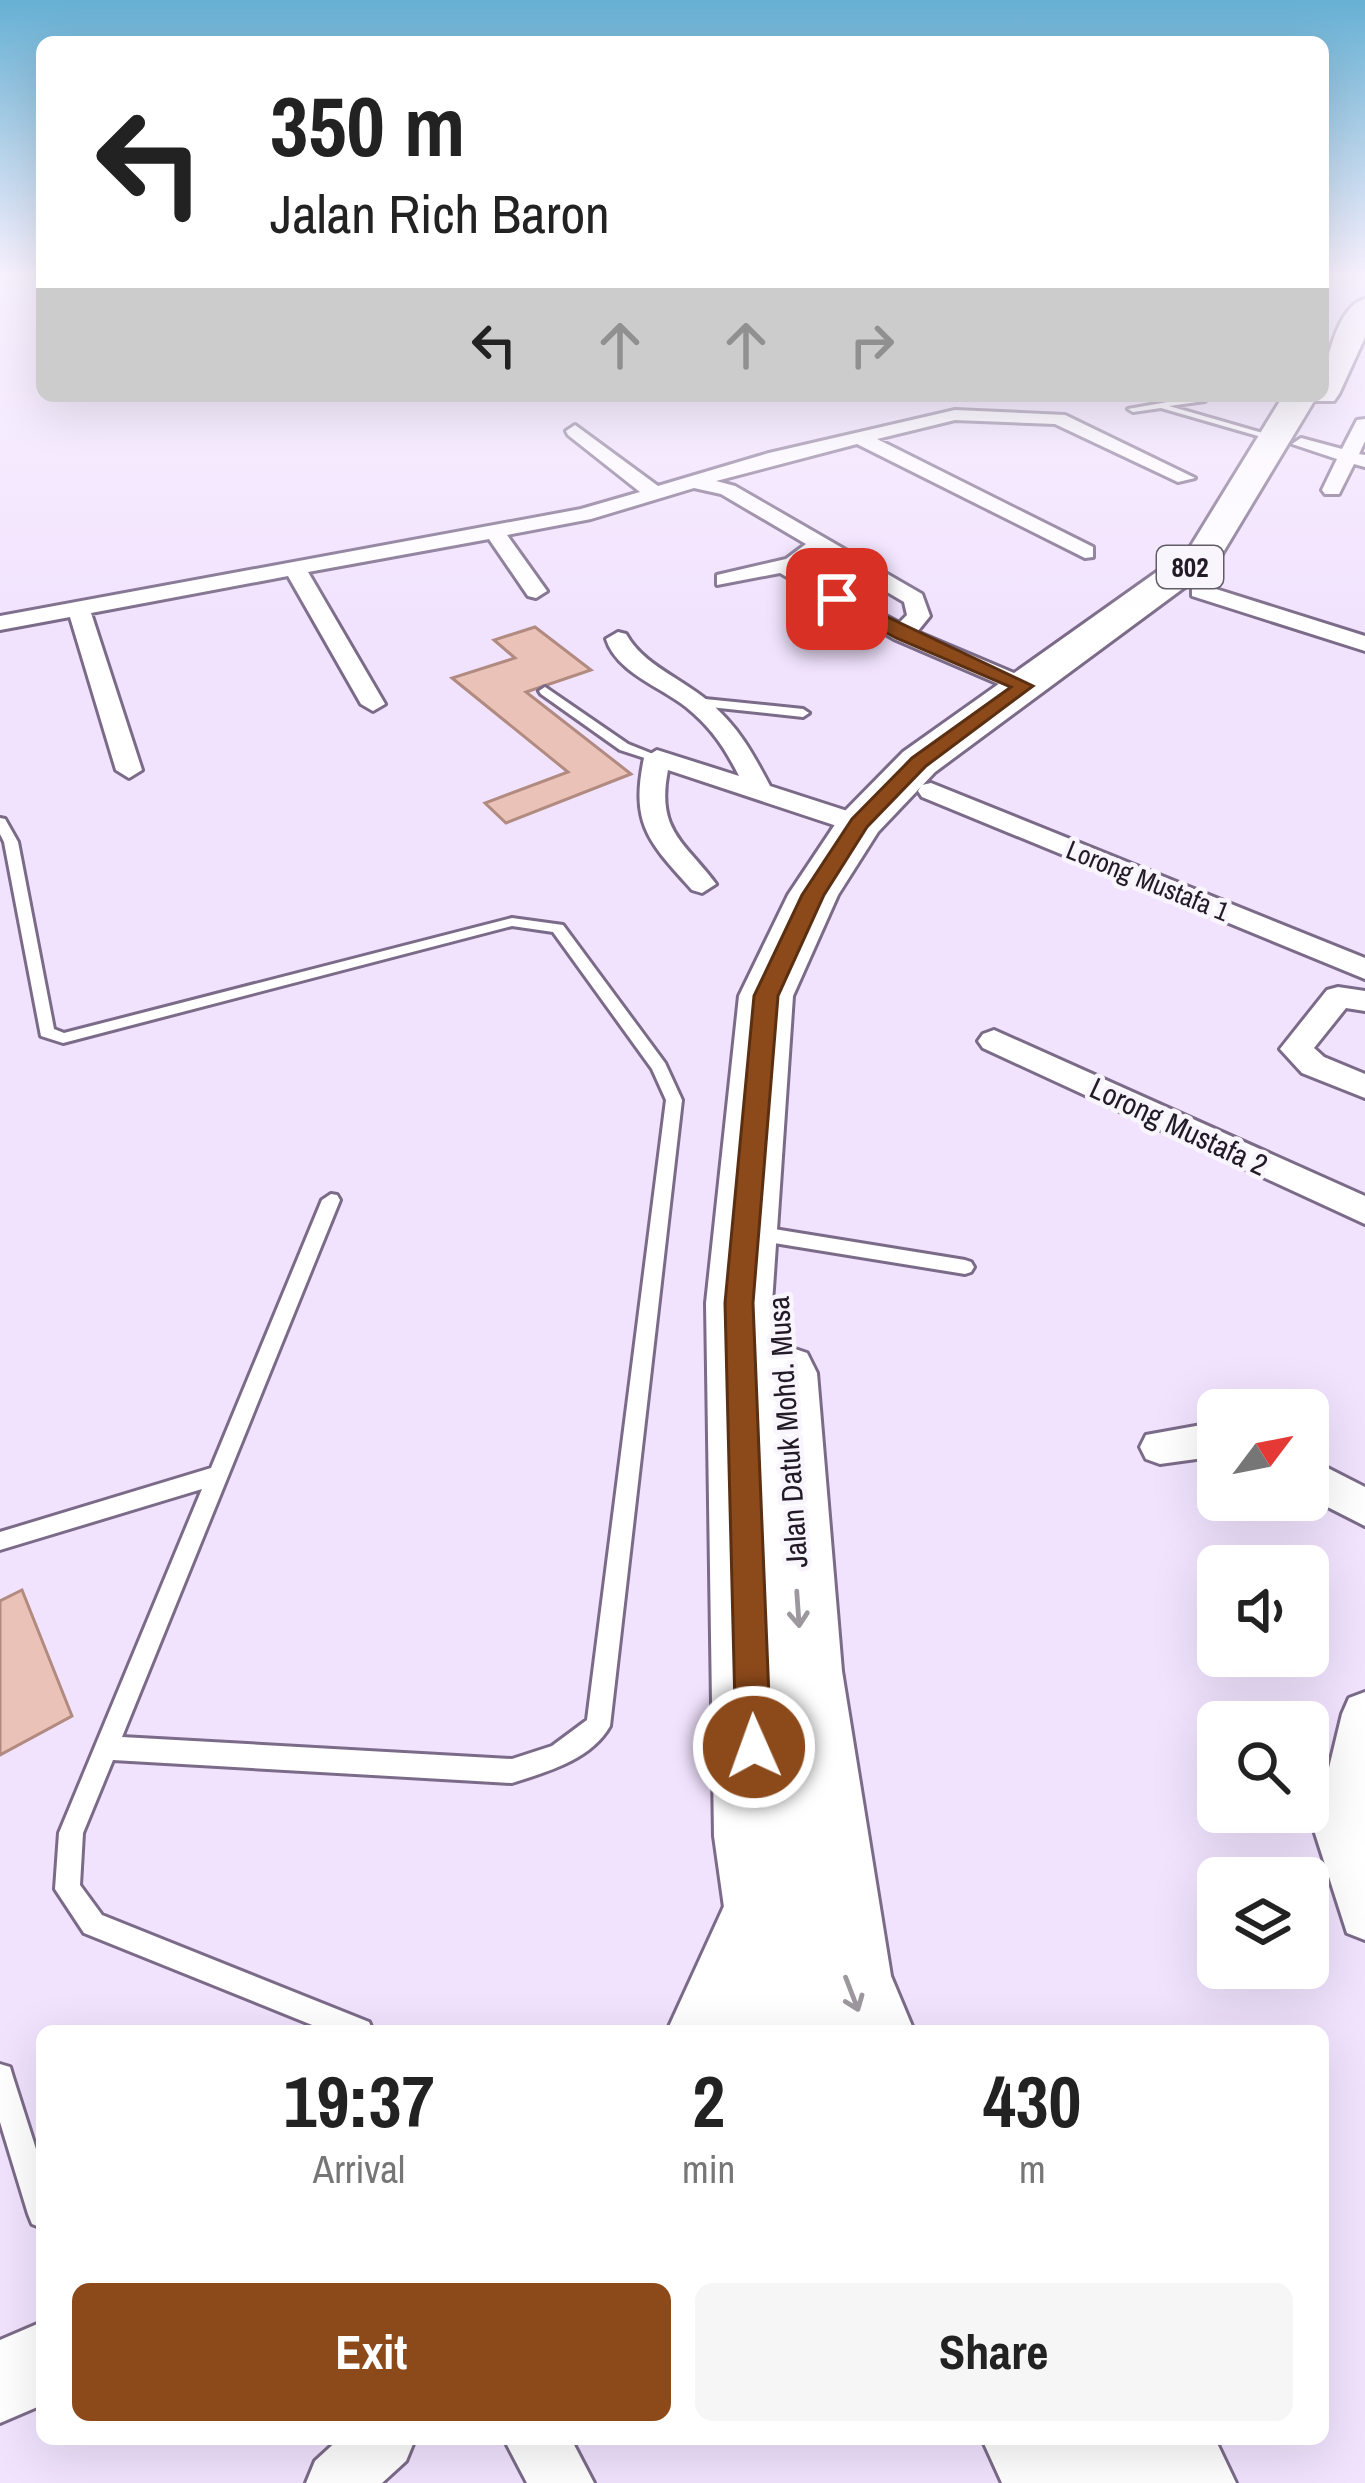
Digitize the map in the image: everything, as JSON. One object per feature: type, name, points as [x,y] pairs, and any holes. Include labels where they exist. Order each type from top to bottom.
[{"type":"highway","name":"Jalan Datuk Mohd. Musa","points":[[793,2025],[784,2007],[756,1813],[739,1303],[766,996],[813,895],[860,824],[919,762],[1200,591],[1225,562],[1300,410]]},
{"type":"highway","name":"Jalan Datuk Mohd. Musa","points":[[865,2025],[845,1982],[802,1671],[774,1236],[794,992],[831,900],[931,791],[1203,556],[1300,410]]},
{"type":"highway","points":[[1041,2445],[1071,2483]]},
{"type":"highway","points":[[1146,2445],[1180,2483]]},
{"type":"main road","points":[[710,2025],[766,1899]]},
{"type":"street","points":[[1300,410],[1356,458]]},
{"type":"street","points":[[0,623],[494,533],[955,415],[1058,419],[1186,478]]},
{"type":"street","points":[[1332,490],[1356,458],[1364,424]]},
{"type":"street","points":[[575,430],[656,494]]},
{"type":"street","points":[[858,437],[1085,552]]},
{"type":"street","points":[[694,482],[728,490],[914,599],[919,616],[902,634]]},
{"type":"street","points":[[494,533],[536,591]]},
{"type":"street","points":[[725,580],[790,564],[819,544]]},
{"type":"street","points":[[790,564],[791,574],[800,580],[902,634],[1048,686]]},
{"type":"street","points":[[294,567],[373,704]]},
{"type":"street","points":[[1200,591],[1365,644]]},
{"type":"street","points":[[79,609],[129,770]]},
{"type":"street","points":[[618,639],[622,652],[695,702],[731,735],[758,790]]},
{"type":"street","points":[[702,884],[652,828],[647,797],[657,758],[860,824]]},
{"type":"street","name":"Lorong Mustafa 1","points":[[931,791],[1364,979]]},
{"type":"street","points":[[1364,979],[1328,1004],[1296,1049],[1313,1065],[1365,1087]]},
{"type":"street","name":"Lorong Mustafa 2","points":[[994,1041],[1365,1210]]},
{"type":"street","points":[[1160,1447],[1197,1442]]},
{"type":"street","points":[[1329,1488],[1365,1508]]},
{"type":"street","points":[[1365,1714],[1338,1830],[1365,1915]]},
{"type":"street","points":[[0,2383],[36,2365]]},
{"type":"street","points":[[337,2483],[378,2445]]},
{"type":"street","points":[[539,2445],[563,2483]]},
{"type":"lane","points":[[1165,408],[1190,402]]},
{"type":"lane","points":[[1133,409],[1300,410]]},
{"type":"lane","points":[[545,691],[624,747],[657,758]]},
{"type":"lane","points":[[695,702],[803,713]]},
{"type":"lane","points":[[0,822],[10,842],[47,1033],[63,1038],[473,930],[533,922],[558,928],[659,1067],[674,1100],[598,1726],[559,1756],[512,1771],[106,1748]]},
{"type":"lane","points":[[331,1200],[71,1833],[67,1889],[93,1924],[345,2025]]},
{"type":"lane","points":[[774,1236],[964,1267]]},
{"type":"lane","points":[[0,1540],[218,1475]]},
{"type":"lane","points":[[0,2077],[36,2194]]},
{"type":"building","points":[[535,627],[591,670],[526,692],[631,774],[506,823],[485,803],[568,772],[452,678],[515,658],[494,640]]},
{"type":"building","points":[[22,1590],[72,1716],[0,1755],[0,1601]]},
{"type":"route","points":[[754,1747],[739,1303],[766,996],[813,895],[860,824],[919,762],[1024,686],[902,634],[837,599]]}]
